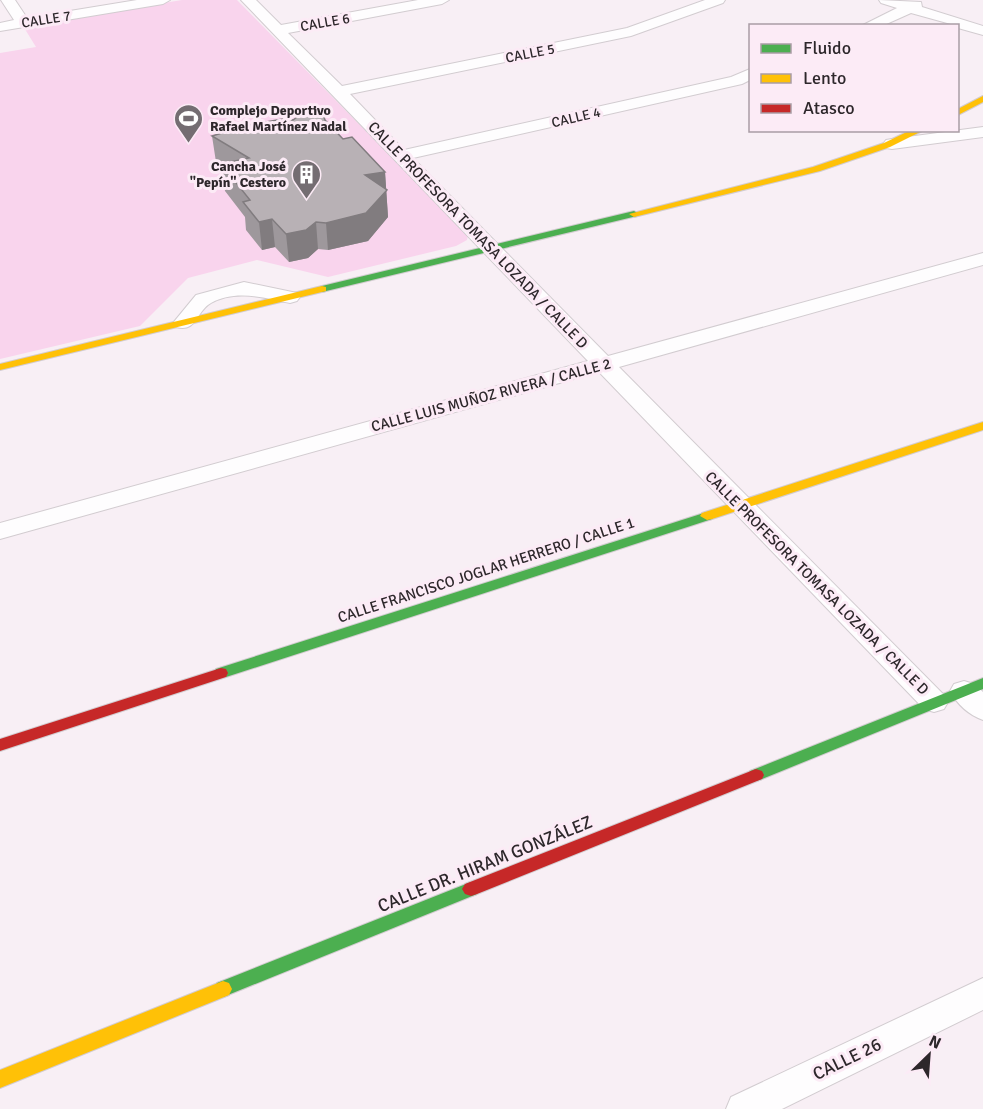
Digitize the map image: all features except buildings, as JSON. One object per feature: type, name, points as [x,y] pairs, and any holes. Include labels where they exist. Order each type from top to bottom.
[{"type":"street","points":[[8,0],[23,23]]},
{"type":"street","name":"CALLE 7","points":[[0,27],[163,0]]},
{"type":"street","name":"CALLE PROFESORA TOMASA LOZADA / CALLE D","points":[[248,0],[934,702]]},
{"type":"street","name":"CALLE 6","points":[[278,30],[442,0]]},
{"type":"street","name":"CALLE 5","points":[[338,92],[631,32],[718,0]]},
{"type":"street","points":[[886,0],[983,31]]},
{"type":"street","points":[[873,24],[927,0]]},
{"type":"street","name":"CALLE 4","points":[[400,156],[724,83],[749,75]]},
{"type":"street","points":[[959,111],[983,99]]},
{"type":"street","points":[[0,367],[183,323],[203,299],[244,288],[290,297],[784,178],[892,144],[916,132]]},
{"type":"street","points":[[892,144],[983,132]]},
{"type":"street","name":"CALLE LUIS MUÑOZ RIVERA / CALLE 2","points":[[0,531],[983,259]]},
{"type":"street","name":"CALLE FRANCISCO JOGLAR HERRERO / CALLE 1","points":[[0,745],[983,426]]},
{"type":"street","name":"CALLE DR. HIRAM GONZÁLEZ","points":[[0,1079],[934,702],[977,694]]},
{"type":"street","name":"CALLE 26","points":[[744,1109],[983,993]]},
{"type":"shaded area","name":"Complejo Deportivo Rafael Martínez Nadal","points":[[182,0],[237,0],[468,235],[467,240],[456,246],[328,277],[257,260],[188,278],[140,326],[0,359],[0,53],[36,47],[23,26]]},
{"type":"traffic: fast","points":[[322,289],[634,214]]},
{"type":"traffic: fast","points":[[221,673],[707,516]]},
{"type":"traffic: fast","points":[[756,775],[983,683]]},
{"type":"traffic: fast","points":[[223,989],[471,889]]},
{"type":"traffic: slow","points":[[959,111],[983,99]]},
{"type":"traffic: slow","points":[[634,214],[780,180],[853,158],[916,132]]},
{"type":"traffic: slow","points":[[0,367],[322,289]]},
{"type":"traffic: slow","points":[[707,516],[983,426]]},
{"type":"traffic: slow","points":[[0,1079],[223,989]]},
{"type":"traffic: jam","points":[[0,745],[221,673]]},
{"type":"traffic: jam","points":[[471,889],[756,775]]},
{"type":"place","name":"Complejo Deportivo Rafael Martínez Nadal","points":[[189,144]]},
{"type":"place","name":"Cancha José \"Pepín\" Cestero","points":[[307,200]]}]
